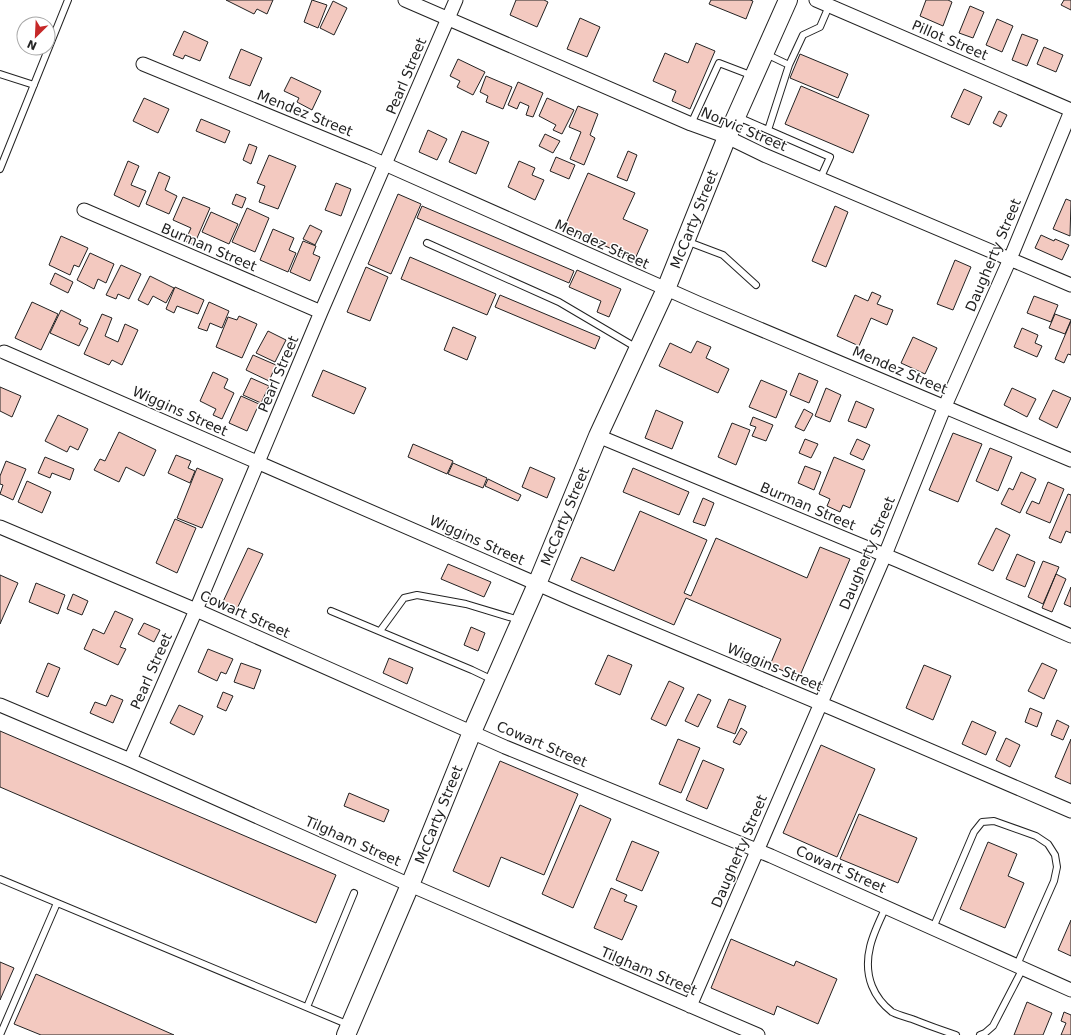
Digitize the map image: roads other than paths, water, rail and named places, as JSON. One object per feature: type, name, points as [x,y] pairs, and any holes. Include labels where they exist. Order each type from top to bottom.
[{"type":"main road","name":"McCarty Street","points":[[348,1030],[410,885],[472,732],[537,584],[598,436],[666,289],[727,137],[788,0]]},
{"type":"street","name":"Norvic Street","points":[[406,0],[691,124],[727,137],[764,155],[1071,285]]},
{"type":"street","name":"Pearl Street","points":[[130,760],[196,610],[321,312],[456,0]]},
{"type":"street","name":"Pillot Street","points":[[816,0],[1071,110]]},
{"type":"street","name":"Mendez Street","points":[[143,64],[385,164],[666,289],[1071,460]]},
{"type":"street","name":"Daugherty Street","points":[[690,1006],[885,555],[945,406],[1010,259],[1071,110]]},
{"type":"street","name":"Burman Street","points":[[84,210],[321,312]]},
{"type":"street","name":"Wiggins Street","points":[[2,351],[537,584],[1071,811]]},
{"type":"street","name":"Burman Street","points":[[598,436],[885,555],[1071,636]]},
{"type":"street","name":"Cowart Street","points":[[0,527],[196,610],[505,747],[757,850],[1071,990]]},
{"type":"street","name":"Tilgham Street","points":[[0,706],[130,760],[410,885],[758,1035]]},
{"type":"lane","points":[[0,169],[68,0]]},
{"type":"lane","points":[[768,130],[790,65],[803,35],[820,27],[829,6]]},
{"type":"lane","points":[[764,54],[790,65]]},
{"type":"lane","points":[[691,124],[719,63],[754,77]]},
{"type":"lane","points":[[0,74],[34,85]]},
{"type":"lane","points":[[736,117],[830,157],[820,179]]},
{"type":"lane","points":[[685,240],[723,255],[756,285]]},
{"type":"lane","points":[[426,243],[559,302],[638,349]]},
{"type":"lane","points":[[380,631],[404,598],[417,595],[466,604],[520,621]]},
{"type":"lane","points":[[331,611],[472,670],[494,681]]},
{"type":"lane","points":[[933,928],[974,832],[982,822],[994,821],[1036,836],[1048,844],[1055,855],[1057,867],[1054,881],[1020,967],[993,1026],[980,1035]]},
{"type":"lane","points":[[0,879],[307,1007],[348,1030]]},
{"type":"lane","points":[[307,1007],[354,893]]},
{"type":"lane","points":[[0,1035],[57,903]]},
{"type":"lane","points":[[886,907],[869,949],[869,976],[874,990],[881,1002],[893,1012],[956,1035]]}]
